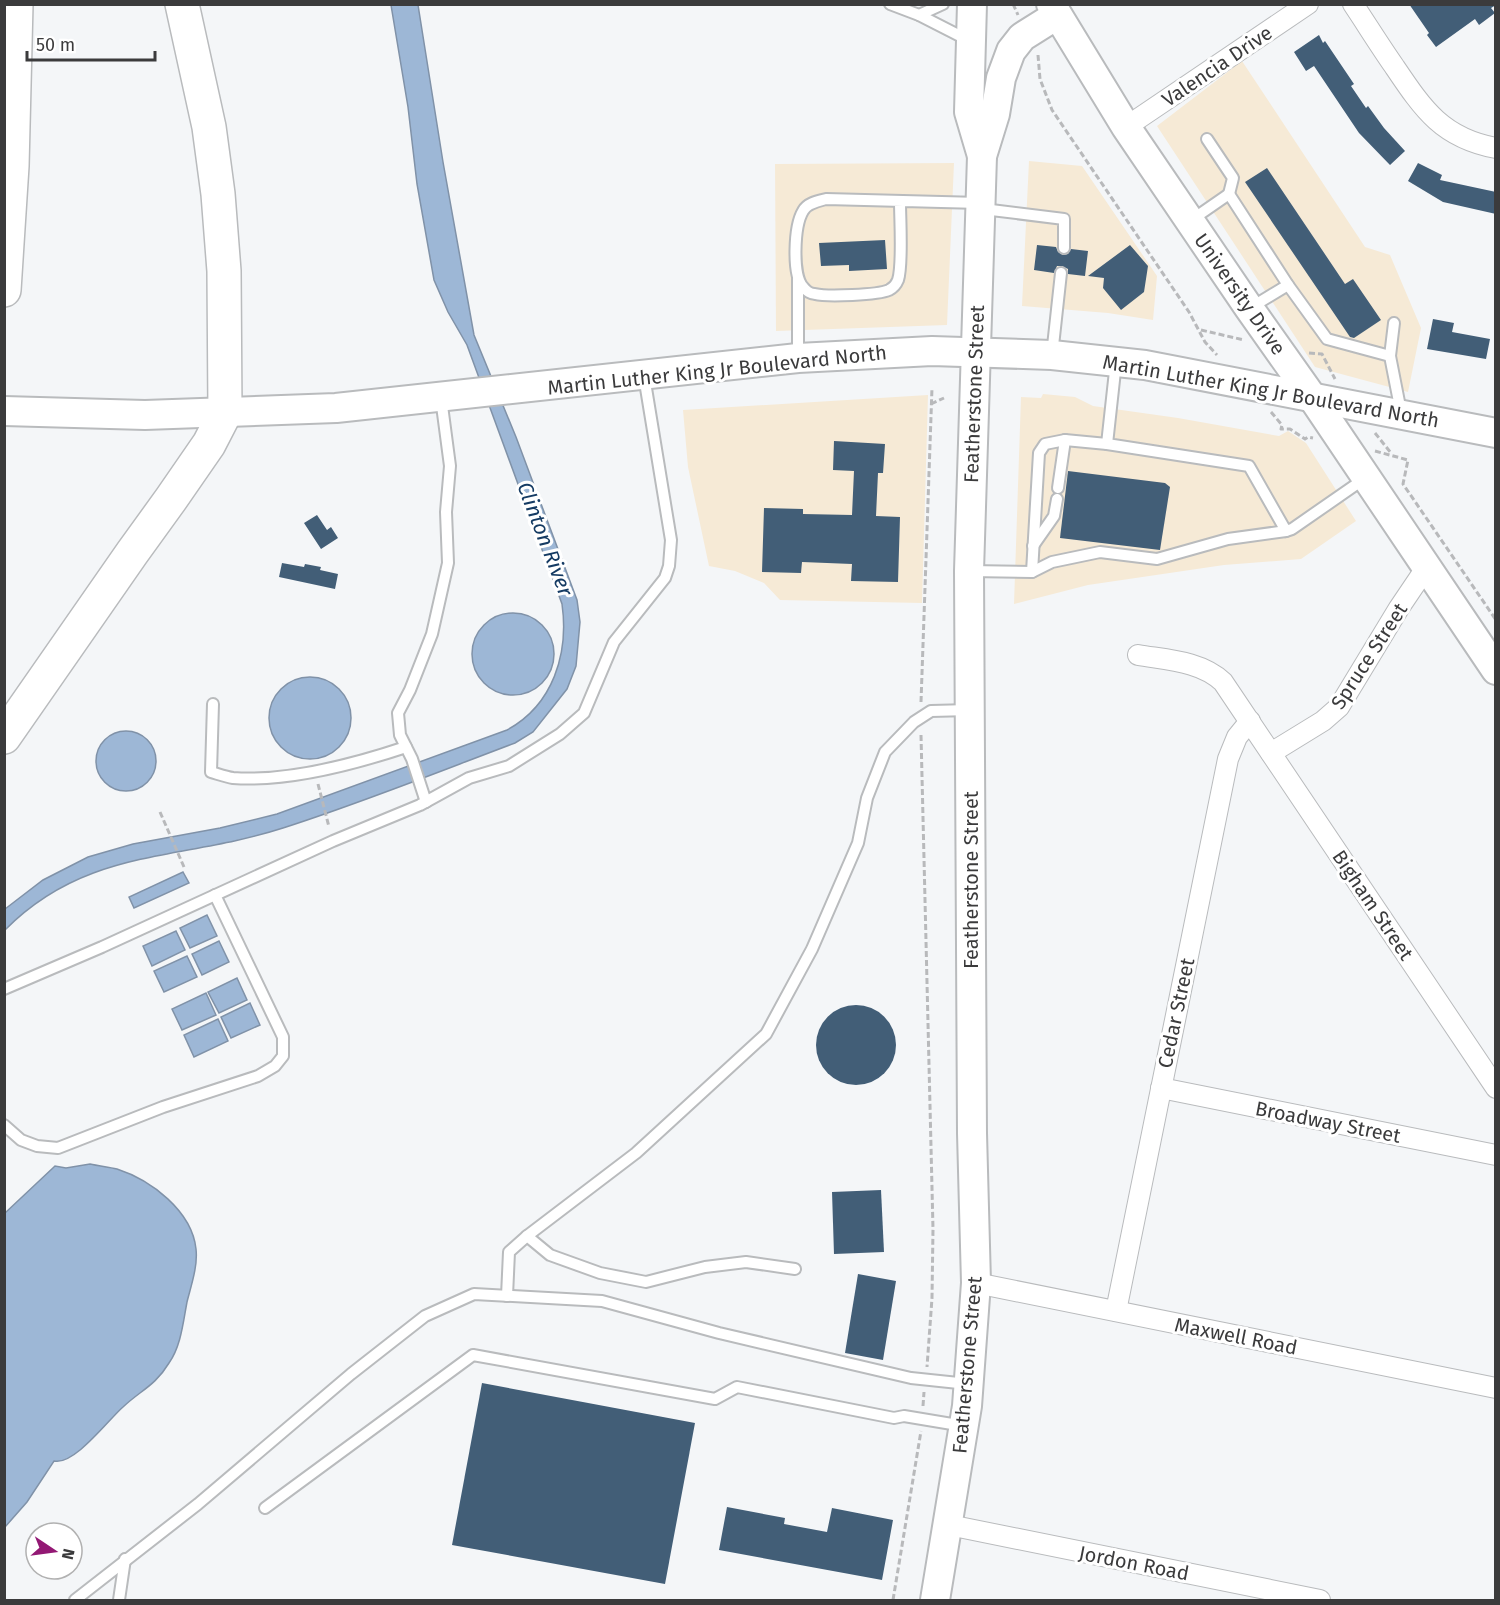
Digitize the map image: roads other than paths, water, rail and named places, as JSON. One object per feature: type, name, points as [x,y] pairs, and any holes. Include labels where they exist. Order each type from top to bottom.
[{"type":"highway","points":[[4,290],[12,166],[16,4]]},
{"type":"highway","points":[[4,737],[171,499],[213,437],[225,413],[224,271],[218,194],[209,127],[182,4]]},
{"type":"main road","name":"Featherstone Street","points":[[972,4],[969,112],[982,156]]},
{"type":"main road","name":"Featherstone Street","points":[[935,1600],[964,1426],[976,1283],[972,1133],[969,571],[982,156],[995,114],[1001,78],[1011,51],[1022,37],[1054,10]]},
{"type":"main road","name":"University Drive","points":[[1054,10],[1126,127],[1496,669]]},
{"type":"main road","name":"Martin Luther King Jr Boulevard North","points":[[4,411],[145,415],[336,408],[798,358],[904,352],[975,352],[1052,355],[1178,370],[1496,433]]},
{"type":"street","name":"Valencia Drive","points":[[1126,127],[1308,4]]},
{"type":"street","points":[[1353,4],[1413,94],[1434,119],[1460,137],[1496,148]]},
{"type":"street","name":"Spruce Street","points":[[1271,753],[1323,721],[1339,707],[1426,568]]},
{"type":"street","name":"Bigham Street","points":[[1138,655],[1197,666],[1214,674],[1223,682],[1496,1088]]},
{"type":"street","name":"Cedar Street","points":[[1116,1311],[1228,759],[1237,737],[1250,721]]},
{"type":"street","name":"Broadway Street","points":[[1161,1088],[1496,1155]]},
{"type":"street","name":"Maxwell Road","points":[[976,1283],[1496,1388]]},
{"type":"street","name":"Jordon Road","points":[[949,1525],[1320,1600]]},
{"type":"lane","points":[[890,4],[919,15],[971,42]]},
{"type":"lane","points":[[919,15],[943,4]]},
{"type":"lane","points":[[1190,221],[1229,194],[1233,178],[1207,139]]},
{"type":"lane","points":[[1229,194],[1288,285],[1327,339],[1390,356]]},
{"type":"lane","points":[[798,358],[796,242],[798,222],[803,210],[813,203],[826,199],[980,206],[1064,219],[1064,248]]},
{"type":"lane","points":[[798,279],[804,289],[813,294],[883,292],[892,289],[897,282],[900,270],[900,202]]},
{"type":"lane","points":[[1052,355],[1061,273]]},
{"type":"lane","points":[[1249,308],[1288,285]]},
{"type":"lane","points":[[1394,323],[1390,356],[1401,415]]},
{"type":"lane","points":[[1107,444],[1116,361]]},
{"type":"lane","points":[[4,989],[102,947],[333,841],[426,802],[470,778],[509,766],[560,734],[584,714],[614,642],[665,578],[669,566],[671,540],[644,376]]},
{"type":"lane","points":[[426,802],[412,759],[400,735],[398,713],[410,690],[432,634],[448,563],[446,512],[450,466],[445,397]]},
{"type":"lane","points":[[1032,572],[1039,453],[1045,444],[1065,440],[1107,444],[1249,466],[1286,531]]},
{"type":"lane","points":[[1058,488],[1065,440]]},
{"type":"lane","points":[[969,571],[1032,572],[1052,562],[1100,552],[1157,559],[1228,539],[1286,531],[1366,478]]},
{"type":"lane","points":[[1033,546],[1054,516],[1057,499]]},
{"type":"lane","points":[[213,704],[211,772],[231,778],[262,778],[316,771],[376,757],[406,747]]},
{"type":"lane","points":[[507,1296],[509,1252],[636,1153],[766,1034],[812,949],[858,843],[867,798],[885,752],[914,722],[931,711],[970,710]]},
{"type":"lane","points":[[4,1125],[21,1140],[37,1146],[58,1148],[163,1107],[258,1077],[275,1066],[283,1056],[283,1037],[215,895]]},
{"type":"lane","points":[[527,1236],[550,1255],[600,1274],[646,1282],[705,1267],[746,1262],[795,1269]]},
{"type":"lane","points":[[75,1600],[198,1504],[351,1374],[425,1316],[474,1294],[602,1301],[719,1333],[911,1378],[969,1384]]},
{"type":"lane","points":[[265,1508],[473,1355],[715,1399],[737,1387],[894,1418],[904,1416],[964,1426]]},
{"type":"lane","points":[[119,1600],[125,1559]]},
{"type":"water","name":"Clinton River","points":[[391,5],[418,5],[474,335],[516,437],[577,600],[580,622],[576,666],[567,689],[533,732],[515,743],[283,828],[136,860],[102,870],[69,884],[36,903],[5,930],[5,909],[43,880],[88,857],[133,844],[220,828],[277,814],[507,730],[536,707],[554,676],[563,641],[562,604],[467,345],[448,312],[434,280],[417,184],[408,107]]},
{"type":"water","points":[[505,613],[521,613],[536,620],[547,631],[554,646],[551,670],[542,683],[521,695],[505,695],[490,688],[479,677],[472,662],[472,646],[479,631],[490,620]]},
{"type":"water","points":[[310,677],[326,680],[339,689],[348,702],[351,718],[348,734],[339,747],[326,756],[310,759],[294,756],[281,747],[272,734],[269,718],[272,702],[281,689],[294,680]]},
{"type":"water","points":[[126,731],[147,740],[156,761],[147,782],[126,791],[105,782],[96,761],[105,740]]},
{"type":"water","points":[[183,872],[189,883],[134,908],[129,897]]},
{"type":"water","points":[[207,915],[217,936],[190,948],[180,928]]},
{"type":"water","points":[[176,931],[185,950],[152,966],[143,946]]},
{"type":"water","points":[[219,941],[229,962],[202,975],[192,954]]},
{"type":"water","points":[[187,956],[197,977],[164,992],[154,971]]},
{"type":"water","points":[[237,978],[247,1000],[219,1013],[208,992]]},
{"type":"water","points":[[206,993],[216,1015],[182,1030],[172,1009]]},
{"type":"water","points":[[250,1003],[260,1025],[231,1038],[221,1017]]},
{"type":"water","points":[[218,1019],[228,1041],[194,1057],[184,1035]]},
{"type":"water","points":[[90,1164],[117,1169],[143,1181],[168,1199],[187,1222],[193,1235],[196,1262],[181,1334],[173,1356],[164,1371],[123,1407],[81,1449],[62,1461],[54,1461],[27,1502],[5,1527],[5,1213],[55,1166],[66,1168]]}]
